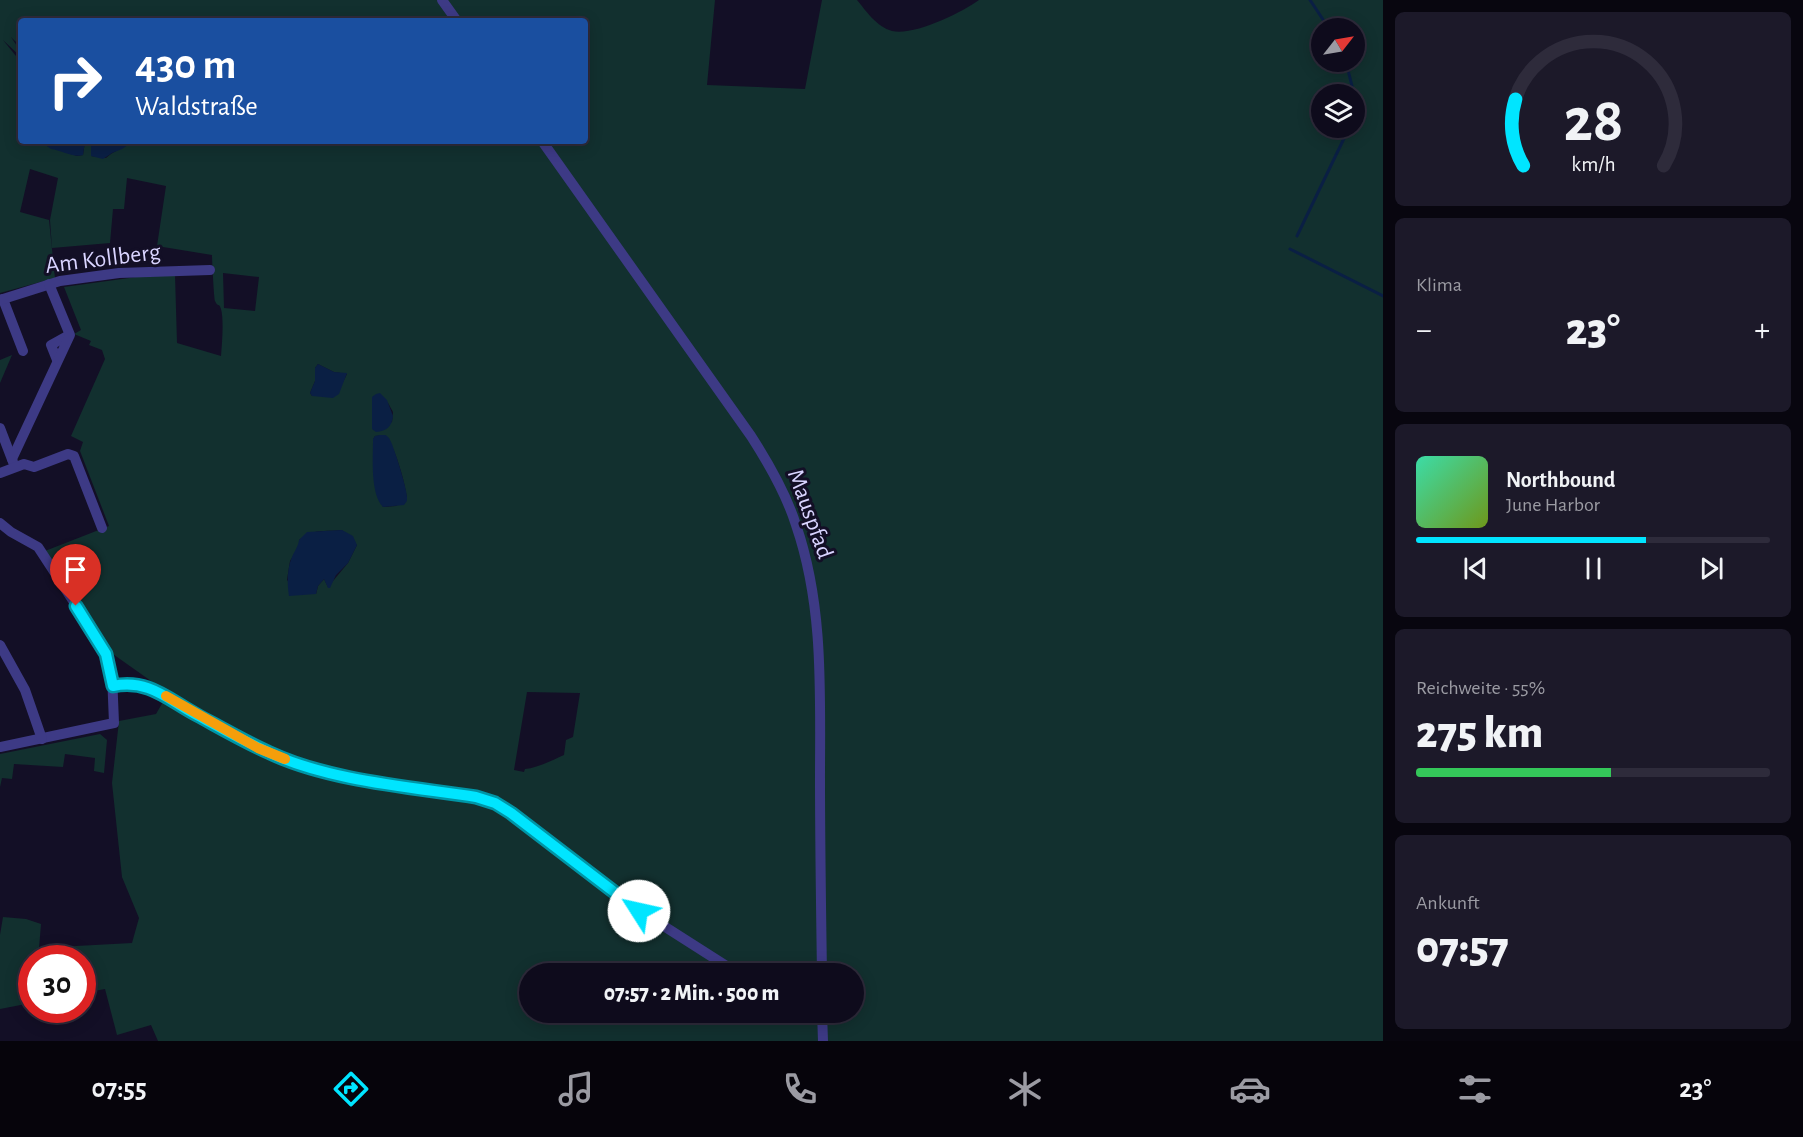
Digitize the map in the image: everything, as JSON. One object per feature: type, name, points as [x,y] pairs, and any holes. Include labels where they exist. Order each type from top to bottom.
[{"type":"street","points":[[442,0],[455,18]]},
{"type":"street","name":"Mauspfad","points":[[544,144],[751,436],[777,479],[796,522],[810,577],[817,629],[822,963]]},
{"type":"street","name":"Am Kollberg","points":[[23,351],[1,299],[49,284],[119,273],[210,270]]},
{"type":"street","points":[[0,473],[14,463],[57,360],[51,345],[70,335],[49,284]]},
{"type":"street","points":[[0,428],[14,463]]},
{"type":"street","points":[[14,463],[34,467],[68,454],[74,456],[102,528]]},
{"type":"street","points":[[0,523],[38,547],[102,645],[109,664],[113,686],[114,723],[0,747]]},
{"type":"street","points":[[0,645],[25,690],[42,739]]},
{"type":"street","points":[[113,686],[133,684],[158,691],[258,748],[293,762],[339,775],[476,797],[495,803],[623,900],[722,963]]},
{"type":"street","points":[[822,1023],[823,1041]]},
{"type":"green space","points":[[0,0],[715,0],[707,85],[805,89],[822,0],[857,0],[881,26],[901,32],[937,22],[979,0],[1383,0],[1383,1041],[158,1041],[151,1025],[117,1035],[105,989],[96,991],[95,945],[132,943],[139,918],[122,877],[112,783],[119,721],[156,714],[168,693],[110,652],[45,551],[109,526],[80,451],[83,442],[71,436],[105,359],[102,350],[89,345],[91,341],[74,334],[81,330],[64,287],[151,275],[175,275],[177,343],[221,356],[222,314],[215,298],[212,255],[157,246],[166,186],[127,178],[124,209],[113,209],[110,243],[52,248],[50,220],[58,178],[30,169],[20,212],[49,220],[55,278],[0,293]],"holes":[[[223,273],[259,277],[255,311],[224,308]],[[318,364],[334,372],[347,374],[343,382],[312,396],[310,393],[315,381],[315,368]],[[372,398],[388,403],[393,412],[392,422],[372,429]],[[384,435],[392,446],[399,464],[407,499],[396,506],[383,507],[375,474],[373,440],[375,436]],[[342,530],[357,545],[348,563],[328,587],[324,579],[318,586],[316,594],[298,594],[287,580],[290,561],[299,547],[299,540],[304,536],[315,532]],[[527,692],[580,693],[573,737],[566,740],[564,755],[525,769],[524,772],[514,770]]]},
{"type":"green space","points":[[12,355],[0,383],[0,360]]},
{"type":"green space","points":[[100,734],[107,740],[104,773],[94,771],[95,758],[65,754],[63,767],[14,764],[12,779],[2,778],[0,787],[0,754]]},
{"type":"green space","points":[[3,917],[26,919],[41,924],[39,945],[18,945],[18,1006],[0,1009],[0,935]]},
{"type":"water","points":[[47,144],[85,144],[83,155],[51,149]]},
{"type":"water","points":[[91,144],[130,144],[103,159],[91,156]]},
{"type":"water","points":[[318,364],[334,372],[347,373],[339,394],[333,398],[312,396],[310,393],[315,381],[315,368]]},
{"type":"water","points":[[380,393],[387,400],[393,416],[388,427],[376,432],[372,429],[372,397]]},
{"type":"water","points":[[386,435],[389,438],[396,457],[406,492],[407,501],[404,505],[383,507],[376,493],[373,475],[373,439]]},
{"type":"water","points":[[342,530],[353,536],[357,545],[348,563],[336,575],[330,588],[324,579],[318,586],[316,594],[289,596],[289,566],[299,540],[307,532]]},
{"type":"waterway","points":[[1310,0],[1322,18]]},
{"type":"waterway","points":[[1348,72],[1352,84]]},
{"type":"waterway","points":[[1297,236],[1344,138]]},
{"type":"waterway","points":[[1290,249],[1383,296]]},
{"type":"slow traffic","points":[[166,696],[258,748],[285,759]]},
{"type":"route","points":[[76,606],[102,645],[109,664],[113,686],[133,684],[158,691],[258,748],[293,762],[339,775],[476,797],[495,803],[639,911]]}]
